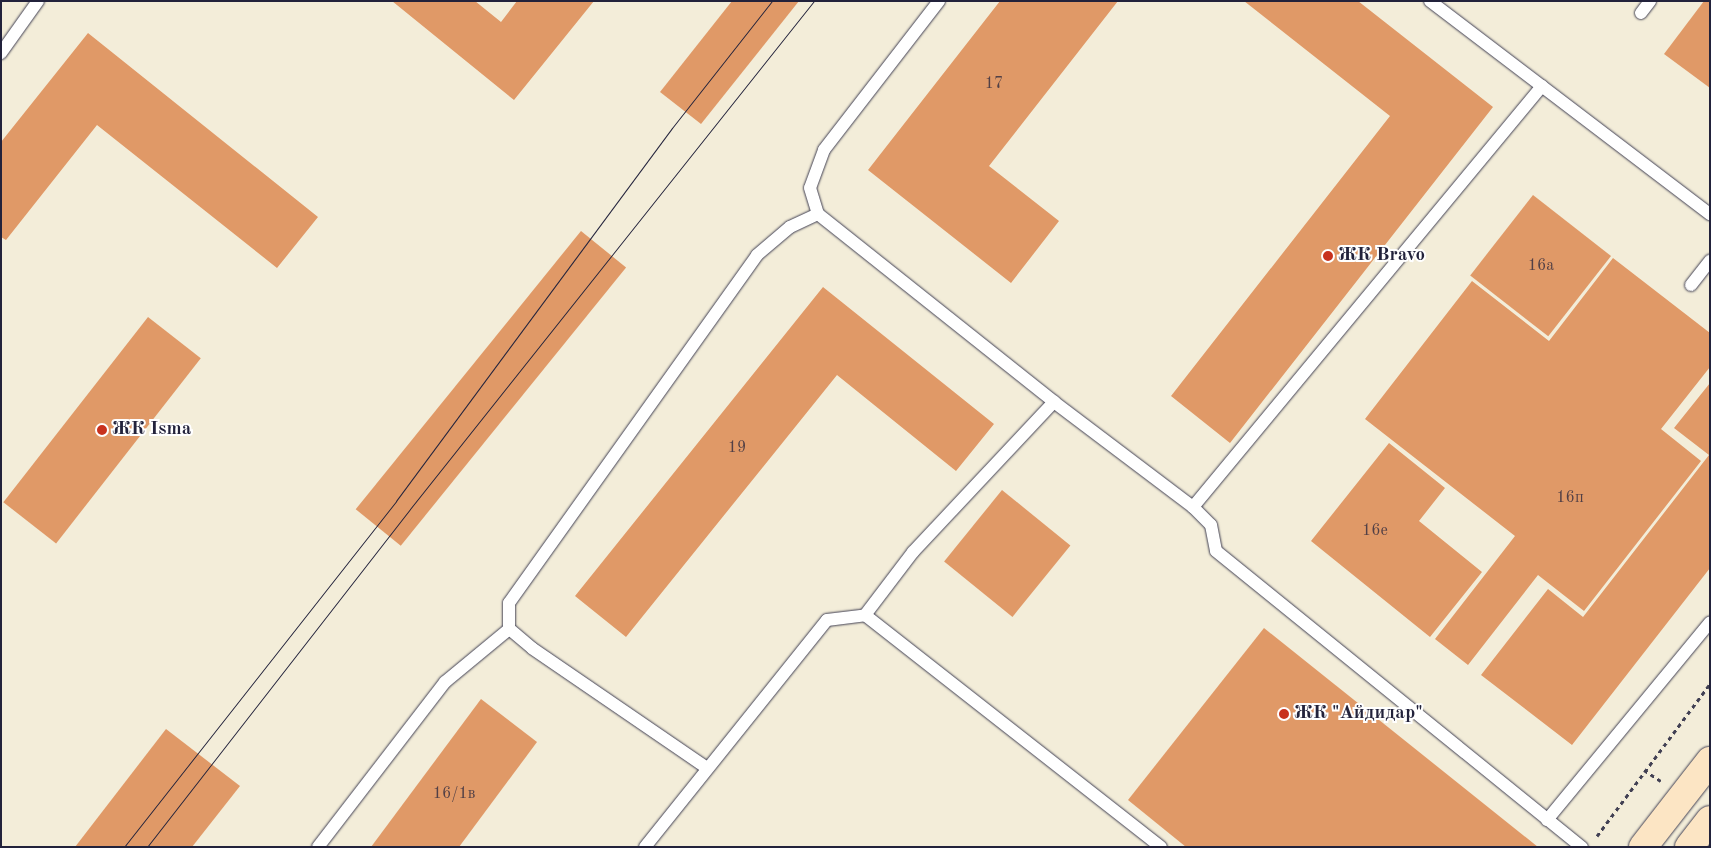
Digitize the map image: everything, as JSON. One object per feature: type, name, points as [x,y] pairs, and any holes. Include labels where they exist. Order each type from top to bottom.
[{"type":"main road","points":[[1643,847],[1710,761]]},
{"type":"main road","points":[[1689,847],[1710,820]]},
{"type":"lane","points":[[1,52],[38,1]]},
{"type":"lane","points":[[939,1],[824,150],[810,188],[818,214],[1054,402],[1193,507],[1211,525],[1216,551],[1582,847]]},
{"type":"lane","points":[[1430,1],[1710,214]]},
{"type":"lane","points":[[1641,13],[1650,1]]},
{"type":"lane","points":[[1193,507],[1542,86]]},
{"type":"lane","points":[[509,629],[509,604],[757,255],[790,227],[818,214]]},
{"type":"lane","points":[[1691,285],[1710,261]]},
{"type":"lane","points":[[644,847],[827,620],[865,615],[914,552],[1054,402]]},
{"type":"lane","points":[[865,615],[1161,847]]},
{"type":"lane","points":[[1547,820],[1710,622]]},
{"type":"lane","points":[[509,629],[532,648],[707,768]]},
{"type":"lane","points":[[318,847],[445,682],[509,629]]},
{"type":"path","points":[[1594,839],[1710,684]]},
{"type":"building","points":[[392,1],[475,1],[501,22],[517,1],[594,1],[514,100]]},
{"type":"building","points":[[732,1],[799,1],[701,124],[660,92]]},
{"type":"building","points":[[1000,1],[1118,1],[989,166],[1059,221],[1011,283],[868,170]]},
{"type":"building","name":"ЖК Bravo","points":[[1244,1],[1358,1],[1493,107],[1230,443],[1171,396],[1390,116]]},
{"type":"building","points":[[1704,1],[1710,1],[1710,88],[1664,54]]},
{"type":"building","points":[[88,33],[318,217],[277,268],[97,125],[6,240],[1,237],[1,142]]},
{"type":"building","points":[[1533,195],[1611,256],[1548,336],[1470,275]]},
{"type":"building","points":[[581,231],[626,268],[401,546],[356,509]]},
{"type":"building","points":[[1613,258],[1710,333],[1710,367],[1661,429],[1701,461],[1584,611],[1538,575],[1468,665],[1435,639],[1515,536],[1365,419],[1472,281],[1549,341]]},
{"type":"building","points":[[823,287],[994,424],[956,471],[837,375],[626,637],[575,596]]},
{"type":"building","name":"ЖК Isma","points":[[148,317],[201,358],[56,543],[3,502]]},
{"type":"building","points":[[1710,383],[1710,568],[1572,745],[1481,675],[1548,589],[1583,617],[1709,455],[1674,428]]},
{"type":"building","points":[[1389,443],[1445,488],[1419,521],[1482,572],[1430,637],[1311,541]]},
{"type":"building","points":[[1002,490],[1070,545],[1012,617],[944,561]]},
{"type":"building","name":"ЖК \"Айдидар\"","points":[[1264,628],[1538,847],[1186,847],[1128,800]]},
{"type":"building","points":[[481,699],[537,742],[459,847],[371,847]]},
{"type":"building","points":[[166,729],[240,786],[192,847],[75,847]]},
{"type":"tram line","points":[[124,847],[396,501],[672,128],[772,1]]},
{"type":"tram line","points":[[147,847],[410,509],[814,1]]},
{"type":"place","name":"ЖК Bravo","points":[[1328,256]]},
{"type":"place","name":"ЖК Isma","points":[[102,430]]},
{"type":"place","name":"ЖК \"Айдидар\"","points":[[1284,714]]}]
